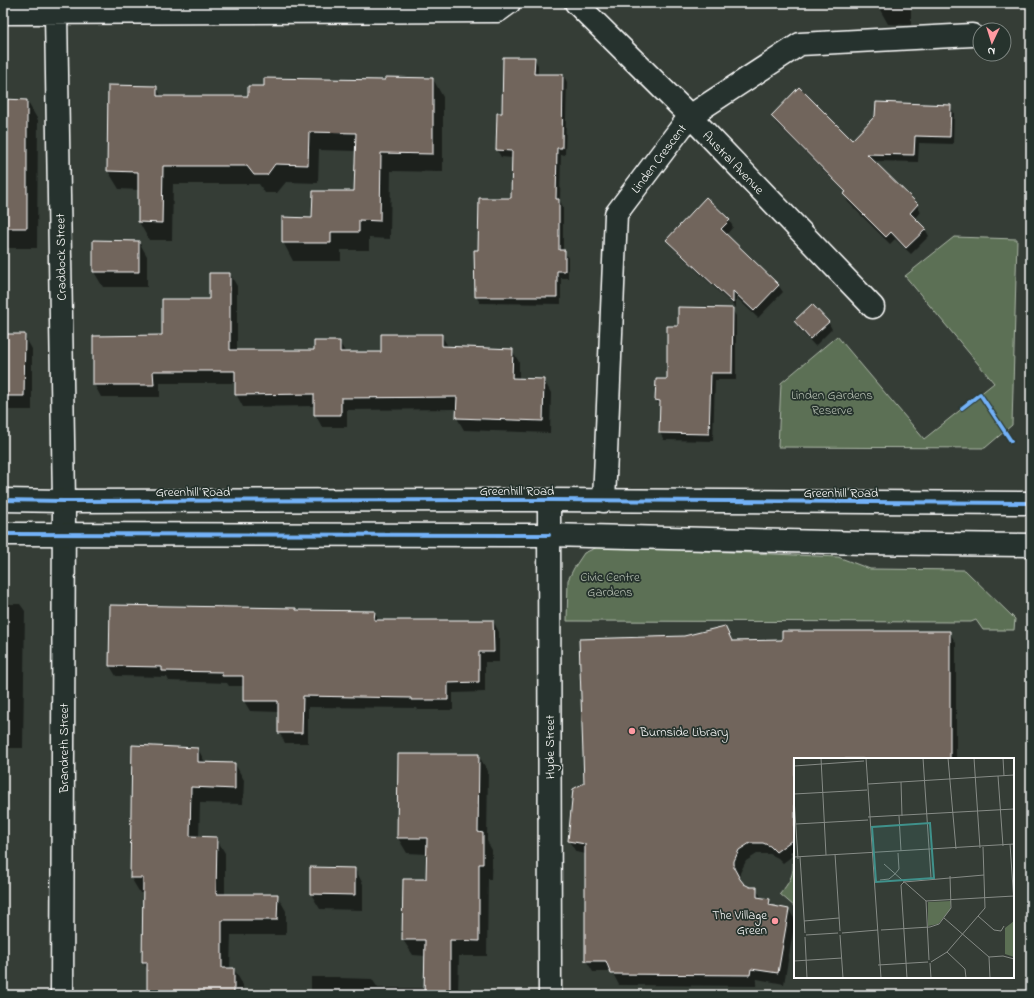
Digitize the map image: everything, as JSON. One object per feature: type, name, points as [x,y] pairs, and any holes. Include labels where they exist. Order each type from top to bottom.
[{"type":"street","points":[[3,13],[56,14],[498,11],[509,3]]},
{"type":"street","name":"Austral Avenue","points":[[576,3],[690,116],[873,307]]},
{"type":"street","name":"Craddock Street","points":[[56,14],[64,502]]},
{"type":"street","name":"Linden Crescent","points":[[604,501],[616,214],[690,116],[800,44],[972,35]]},
{"type":"street","name":"Greenhill Road","points":[[3,500],[64,502],[549,500],[1031,503]]},
{"type":"street","name":"Hyde Street","points":[[549,500],[550,995]]},
{"type":"street","name":"Brandreth Street","points":[[62,995],[64,502]]},
{"type":"street","points":[[3,534],[549,535],[865,544],[1031,546]]},
{"type":"green space","name":"Linden Gardens Reserve","points":[[954,237],[1017,239],[1012,425],[985,448],[778,447],[781,383],[837,336],[924,439],[994,383],[905,276]]},
{"type":"green space","name":"Civic Centre Gardens","points":[[600,546],[838,557],[870,569],[965,570],[1015,619],[1014,630],[983,630],[976,620],[971,622],[567,621],[568,580],[584,553]]},
{"type":"green space","points":[[794,851],[794,906],[780,894],[792,874],[793,864],[791,852]]},
{"type":"building","points":[[503,57],[535,57],[534,74],[563,74],[562,148],[557,148],[556,199],[559,199],[559,250],[565,250],[565,271],[557,271],[557,297],[475,297],[474,250],[478,250],[479,198],[511,198],[512,151],[496,150],[497,113],[502,113]]},
{"type":"building","points":[[385,77],[433,78],[433,154],[381,153],[380,221],[359,220],[359,232],[331,232],[331,243],[282,243],[282,217],[312,218],[313,191],[354,191],[356,133],[309,132],[308,165],[275,164],[267,175],[254,175],[247,166],[163,166],[162,223],[138,222],[138,172],[107,171],[108,85],[157,86],[157,96],[248,96],[248,86],[264,86],[264,78],[385,80]]},
{"type":"building","points":[[799,87],[852,140],[875,116],[876,102],[951,105],[950,137],[915,136],[914,155],[867,154],[918,204],[910,213],[926,229],[906,248],[891,232],[886,237],[843,194],[846,192],[771,116]]},
{"type":"building","points":[[3,99],[27,100],[27,228],[3,228]]},
{"type":"building","points":[[706,197],[730,220],[721,229],[779,285],[754,311],[733,291],[733,303],[666,240]]},
{"type":"building","points":[[93,240],[139,241],[139,272],[93,272]]},
{"type":"building","points":[[209,273],[230,273],[230,350],[314,350],[314,341],[340,341],[340,352],[381,352],[381,334],[442,334],[442,346],[513,349],[512,378],[544,379],[543,421],[456,418],[457,397],[341,398],[341,415],[314,415],[314,394],[235,395],[235,371],[153,371],[154,385],[93,385],[93,336],[162,335],[162,299],[209,299]]},
{"type":"building","points":[[812,304],[829,322],[810,339],[794,321]]},
{"type":"building","points":[[678,307],[733,308],[732,373],[711,373],[709,434],[659,433],[660,401],[655,400],[656,379],[667,379],[667,326],[678,326]]},
{"type":"building","points":[[3,334],[25,334],[24,396],[3,396]]},
{"type":"building","points":[[110,605],[296,608],[296,610],[375,611],[374,620],[493,620],[494,652],[479,652],[479,682],[448,683],[448,700],[303,696],[302,733],[278,733],[278,701],[243,701],[243,676],[222,676],[222,672],[162,671],[162,667],[109,666]]},
{"type":"building","points":[[725,626],[732,641],[782,640],[782,631],[950,631],[950,758],[794,758],[794,839],[776,852],[770,846],[763,843],[750,843],[739,850],[734,861],[734,868],[744,884],[750,887],[757,887],[757,897],[770,899],[769,905],[789,909],[778,973],[751,969],[750,975],[611,974],[606,961],[585,961],[585,844],[568,841],[573,789],[584,783],[579,639],[684,636]]},
{"type":"building","points":[[132,745],[198,748],[198,762],[235,763],[235,789],[191,787],[190,836],[217,837],[216,894],[278,894],[277,920],[222,920],[222,968],[234,968],[234,995],[147,995],[147,962],[142,962],[143,878],[130,878]]},
{"type":"building","points":[[398,754],[479,754],[478,832],[483,833],[483,864],[479,864],[479,941],[450,940],[450,995],[424,995],[425,940],[402,940],[403,879],[426,879],[427,838],[397,838]]},
{"type":"building","points":[[310,867],[355,868],[355,895],[310,894]]},
{"type":"cycle path","points":[[962,408],[980,394],[1011,441]]},
{"type":"cycle path","points":[[3,500],[549,500],[1031,503]]},
{"type":"cycle path","points":[[3,534],[549,535]]},
{"type":"place","name":"Burnside Library","points":[[632,731]]},
{"type":"place","name":"The Village Green","points":[[775,921]]}]
